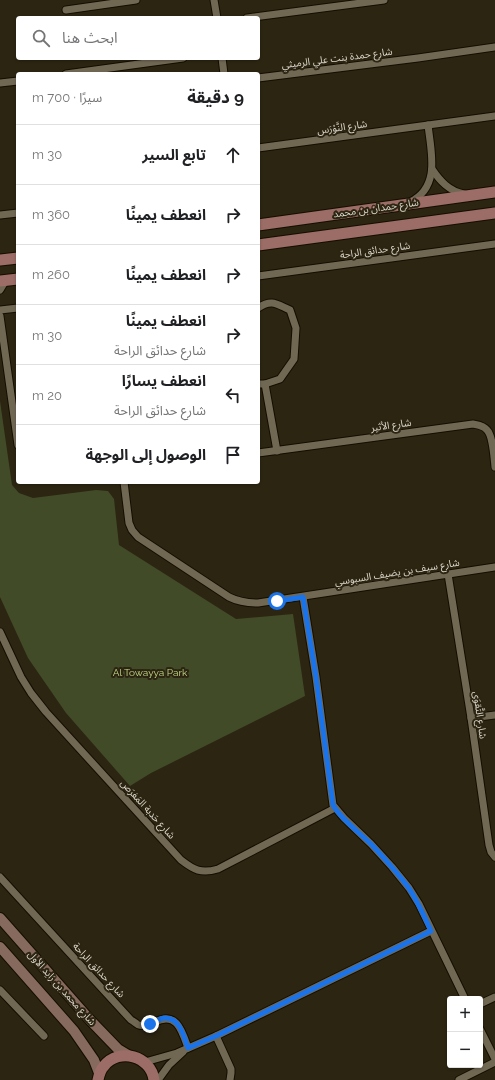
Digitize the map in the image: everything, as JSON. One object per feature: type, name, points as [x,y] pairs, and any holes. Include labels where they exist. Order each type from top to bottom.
[{"type":"main road","name":"شارع حمدان بن محمد","points":[[260,225],[495,192]]},
{"type":"main road","name":"شارع حمدان بن محمد","points":[[260,245],[495,213]]},
{"type":"main road","points":[[0,260],[16,258]]},
{"type":"main road","points":[[3,281],[16,279]]},
{"type":"main road","name":"شارع محمد بن زايد الأول","points":[[0,918],[90,1020],[115,1046],[128,1056]]},
{"type":"main road","name":"شارع محمد بن زايد الأول","points":[[0,947],[74,1032],[94,1060],[98,1076]]},
{"type":"main road","points":[[98,1076],[104,1065],[111,1060],[119,1056],[128,1056],[145,1062],[154,1076],[154,1080]]},
{"type":"street","points":[[66,10],[136,0]]},
{"type":"street","points":[[214,0],[217,16]]},
{"type":"street","points":[[260,16],[384,0]]},
{"type":"street","name":"شارع حمدة بنت علي الرميثي","points":[[260,78],[495,47]]},
{"type":"street","points":[[81,72],[168,60]]},
{"type":"street","points":[[222,60],[224,72]]},
{"type":"street","points":[[0,83],[16,81]]},
{"type":"street","name":"شارع النَّوْرَس","points":[[260,148],[495,116]]},
{"type":"street","points":[[407,204],[420,196],[431,177],[432,169],[428,125]]},
{"type":"street","points":[[432,169],[437,177],[451,190],[470,195]]},
{"type":"street","points":[[0,215],[16,213]]},
{"type":"street","name":"شارع حدائق الراحة","points":[[260,276],[495,244]]},
{"type":"street","points":[[0,290],[3,281]]},
{"type":"street","points":[[260,307],[265,304],[274,303],[290,310],[296,328],[294,359],[280,379],[262,384],[278,451]]},
{"type":"street","points":[[0,310],[16,308]]},
{"type":"street","points":[[0,316],[16,431]]},
{"type":"street","name":"شارع الأثير","points":[[260,454],[472,424],[481,425],[488,430],[491,439],[495,467]]},
{"type":"street","name":"شارع سيف بن يضيف السبوسي","points":[[124,484],[129,523],[132,530],[138,537],[229,597],[248,603],[303,597],[495,568]]},
{"type":"street","name":"شارع التَّقوَى","points":[[448,574],[471,718],[489,845],[491,852],[495,857]]},
{"type":"street","points":[[303,597],[316,677],[333,805],[392,867],[409,888],[419,904],[464,996]]},
{"type":"street","name":"شارع حَدبة المَفرَص","points":[[0,632],[21,677],[46,712],[181,860],[192,868],[204,872],[210,872],[218,869],[335,808]]},
{"type":"street","points":[[471,718],[495,715]]},
{"type":"street","name":"شارع حدائق الراحة","points":[[0,877],[132,1020],[139,1026],[145,1026],[163,1018],[172,1020],[178,1024],[188,1048]]},
{"type":"street","points":[[145,1062],[167,1056],[216,1036],[431,931]]},
{"type":"street","points":[[0,990],[44,1036]]},
{"type":"street","points":[[483,1003],[495,997]]},
{"type":"street","points":[[482,1032],[495,1059]]},
{"type":"street","points":[[216,1036],[231,1069],[230,1080]]},
{"type":"street","points":[[158,1080],[169,1065],[188,1048]]},
{"type":"street","points":[[459,1080],[495,1062]]},
{"type":"green space","name":"Al Towayya Park","points":[[0,401],[12,485],[19,493],[33,498],[96,490],[108,491],[114,499],[119,545],[236,619],[293,614],[305,696],[151,773],[130,786],[66,713],[28,658],[0,597]]},
{"type":"route","points":[[150,1024],[163,1018],[172,1020],[178,1024],[188,1048],[216,1036],[431,931],[419,904],[409,888],[371,844],[333,805],[316,677],[303,597],[277,601]]}]
